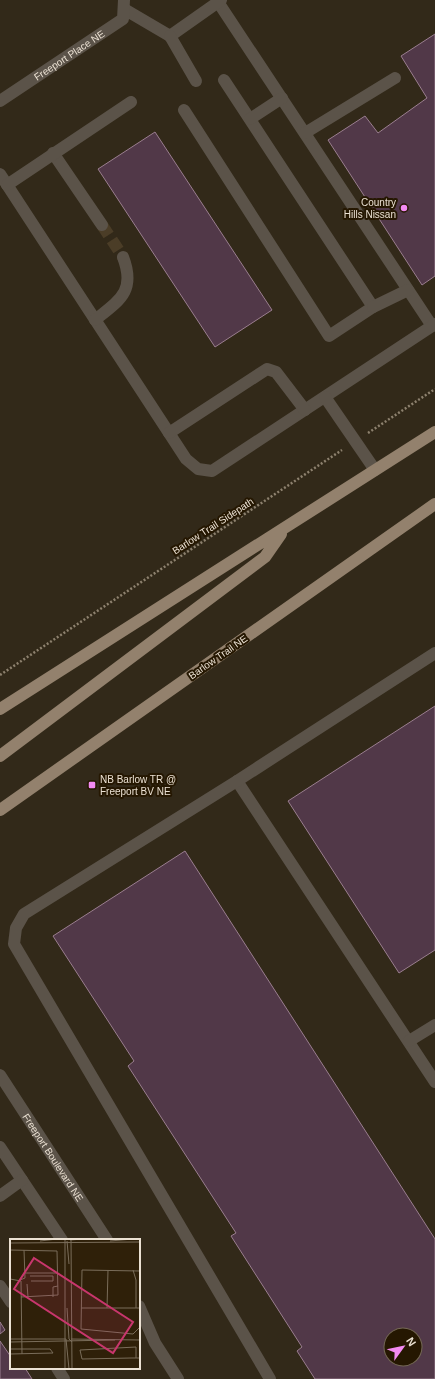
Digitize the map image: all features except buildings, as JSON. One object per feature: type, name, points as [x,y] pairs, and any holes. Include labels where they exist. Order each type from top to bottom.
[{"type":"main road","points":[[0,709],[435,432]]},
{"type":"main road","name":"Barlow Trail NE","points":[[0,810],[435,504]]},
{"type":"main road","points":[[0,756],[264,557],[286,528]]},
{"type":"street","points":[[131,102],[54,153],[3,180],[186,460],[198,468],[212,471],[433,325],[408,290],[220,1],[170,36]]},
{"type":"street","points":[[124,4],[170,36],[196,81]]},
{"type":"street","name":"Freeport Place NE","points":[[0,100],[123,19],[124,4]]},
{"type":"street","points":[[305,133],[396,78]]},
{"type":"street","points":[[224,80],[373,307]]},
{"type":"street","points":[[250,119],[282,98]]},
{"type":"street","points":[[184,110],[329,336],[373,307],[408,290]]},
{"type":"street","points":[[54,153],[102,225]]},
{"type":"street","points":[[95,320],[122,298],[128,285],[127,268],[123,257]]},
{"type":"street","points":[[169,433],[267,369],[276,372],[305,410]]},
{"type":"street","points":[[325,396],[375,470]]},
{"type":"street","points":[[270,1379],[14,944],[16,928],[24,914],[237,781],[435,653]]},
{"type":"street","points":[[237,781],[435,1082]]},
{"type":"street","points":[[408,1042],[435,1025]]},
{"type":"street","name":"Freeport Boulevard NE","points":[[0,1075],[106,1239]]},
{"type":"street","points":[[0,1147],[61,1239]]},
{"type":"street","points":[[0,1196],[22,1180]]},
{"type":"street","points":[[0,1286],[10,1301]]},
{"type":"street","points":[[140,1308],[155,1343],[178,1379]]},
{"type":"street","points":[[140,1328],[155,1343]]},
{"type":"street","points":[[58,1369],[64,1379]]},
{"type":"path","name":"Barlow Trail Sidepath","points":[[0,675],[435,389]]},
{"type":"shaded area","points":[[0,0],[435,0],[435,1379],[0,1379]]},
{"type":"tunnel","points":[[102,225],[123,257]]},
{"type":"place","name":"Country Hills Nissan","points":[[404,208]]},
{"type":"place","name":"NB Barlow TR @ Freeport BV NE","points":[[92,785]]}]
